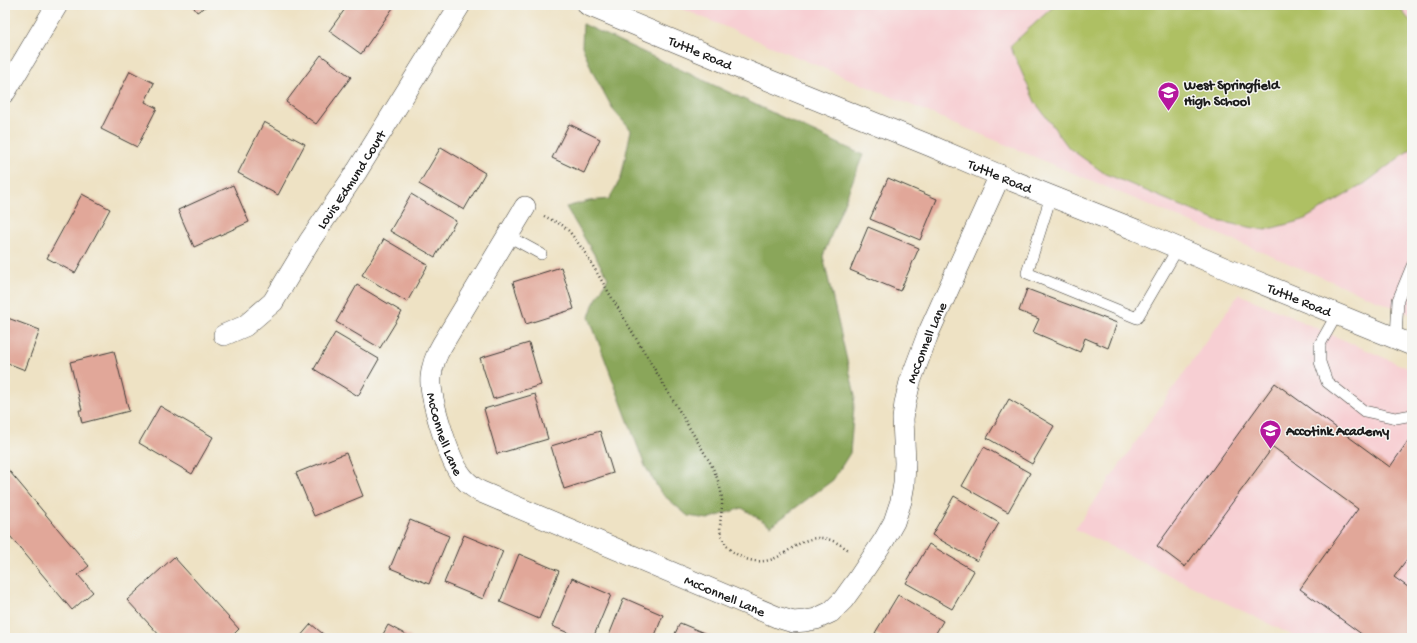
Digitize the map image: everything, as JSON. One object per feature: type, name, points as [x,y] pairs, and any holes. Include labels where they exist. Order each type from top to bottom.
[{"type":"street","points":[[5,92],[58,5]]},
{"type":"street","name":"Louis Edmund Court","points":[[224,335],[245,326],[273,302],[309,242],[357,171],[460,5]]},
{"type":"street","name":"Tuttle Road","points":[[588,5],[1404,342]]},
{"type":"street","name":"McConnell Lane","points":[[525,207],[436,355],[431,378],[433,400],[449,450],[459,472],[478,492],[770,614],[793,622],[816,619],[831,612],[843,600],[869,563],[894,522],[901,501],[904,484],[905,463],[903,419],[910,382],[928,334],[1000,175]]},
{"type":"lane","points":[[1051,196],[1027,272],[1122,312],[1137,318],[1178,248]]},
{"type":"lane","points":[[508,236],[541,254]]},
{"type":"lane","points":[[1404,342],[1398,300],[1412,266]]},
{"type":"lane","points":[[1337,314],[1320,344],[1320,362],[1328,382],[1364,411],[1396,418],[1412,415]]},
{"type":"path","points":[[525,207],[562,225],[569,231],[588,258],[711,464],[719,483],[722,499],[721,537],[731,549],[739,556],[747,560],[766,562],[773,560],[794,546],[810,539],[824,538],[839,544],[869,563]]},
{"type":"shaded area","name":"West Springfield High School","points":[[673,5],[1412,5],[1412,315],[1180,218]]},
{"type":"shaded area","name":"Accotink Academy","points":[[1239,294],[1412,370],[1412,638],[1298,638],[1075,529]]},
{"type":"green space","name":"West Springfield High School","points":[[1055,5],[1397,5],[1412,23],[1412,148],[1364,184],[1303,220],[1265,230],[1217,221],[1104,173],[1069,148],[1035,102],[1010,46]]},
{"type":"green space","points":[[583,24],[863,155],[823,256],[855,395],[850,453],[833,480],[771,526],[742,508],[708,519],[688,516],[661,493],[645,466],[589,317],[593,305],[608,278],[566,207],[589,201],[609,199],[621,178],[631,130],[614,111],[593,73],[582,46]]},
{"type":"building","points":[[192,5],[208,5],[197,12]]},
{"type":"building","points":[[348,5],[395,5],[361,54],[329,31]]},
{"type":"building","points":[[321,55],[351,77],[316,124],[286,102]]},
{"type":"building","points":[[130,71],[154,83],[145,102],[157,108],[137,147],[101,129]]},
{"type":"building","points":[[264,122],[305,144],[278,195],[238,173]]},
{"type":"building","points":[[569,124],[600,139],[584,173],[552,158]]},
{"type":"building","points":[[441,147],[485,173],[464,210],[419,184]]},
{"type":"building","points":[[888,178],[937,199],[920,240],[870,219]]},
{"type":"building","points":[[233,185],[249,222],[194,247],[178,210]]},
{"type":"building","points":[[82,194],[110,209],[75,273],[47,258]]},
{"type":"building","points":[[411,194],[456,221],[435,257],[390,231]]},
{"type":"building","points":[[868,227],[919,248],[900,291],[850,270]]},
{"type":"building","points":[[384,239],[428,265],[407,302],[362,275]]},
{"type":"building","points":[[561,267],[574,309],[526,324],[513,282]]},
{"type":"building","points":[[357,285],[402,312],[380,348],[336,322]]},
{"type":"building","points":[[1027,289],[1117,323],[1108,348],[1085,338],[1080,352],[1033,332],[1039,319],[1019,311]]},
{"type":"building","points":[[5,317],[40,330],[25,370],[5,362]]},
{"type":"building","points":[[335,333],[379,359],[358,396],[314,369]]},
{"type":"building","points":[[529,343],[541,385],[493,399],[480,358]]},
{"type":"building","points":[[114,351],[129,411],[82,423],[79,410],[82,410],[70,362]]},
{"type":"building","name":"Accotink Academy","points":[[1275,383],[1390,467],[1408,441],[1412,444],[1412,552],[1394,577],[1412,590],[1412,638],[1367,638],[1300,589],[1358,509],[1273,447],[1185,567],[1157,546]]},
{"type":"building","points":[[535,394],[548,439],[497,454],[484,409]]},
{"type":"building","points":[[1009,399],[1054,426],[1032,464],[987,438]]},
{"type":"building","points":[[160,406],[213,437],[192,474],[139,443]]},
{"type":"building","points":[[600,431],[613,473],[564,489],[551,446]]},
{"type":"building","points":[[984,447],[1030,473],[1008,512],[962,486]]},
{"type":"building","points":[[346,453],[363,496],[314,516],[296,473]]},
{"type":"building","points":[[5,466],[89,566],[78,575],[93,592],[72,610],[5,530]]},
{"type":"building","points":[[954,496],[999,523],[977,561],[932,535]]},
{"type":"building","points":[[410,520],[449,536],[429,584],[390,568]]},
{"type":"building","points":[[464,535],[503,551],[483,599],[444,583]]},
{"type":"building","points":[[929,544],[974,571],[952,609],[906,583]]},
{"type":"building","points":[[519,554],[559,571],[539,619],[500,602]]},
{"type":"building","points":[[174,557],[239,629],[230,638],[162,638],[127,600]]},
{"type":"building","points":[[572,578],[611,595],[593,638],[580,638],[552,626]]},
{"type":"building","points":[[898,595],[943,621],[933,638],[883,638],[875,633]]},
{"type":"building","points":[[624,598],[663,615],[654,638],[608,638]]},
{"type":"building","points":[[680,623],[716,638],[673,638]]},
{"type":"building","points":[[311,624],[328,638],[299,638]]},
{"type":"building","points":[[388,625],[412,638],[381,638]]},
{"type":"place","name":"West Springfield High School","points":[[1169,112]]},
{"type":"place","name":"Accotink Academy","points":[[1271,450]]}]
